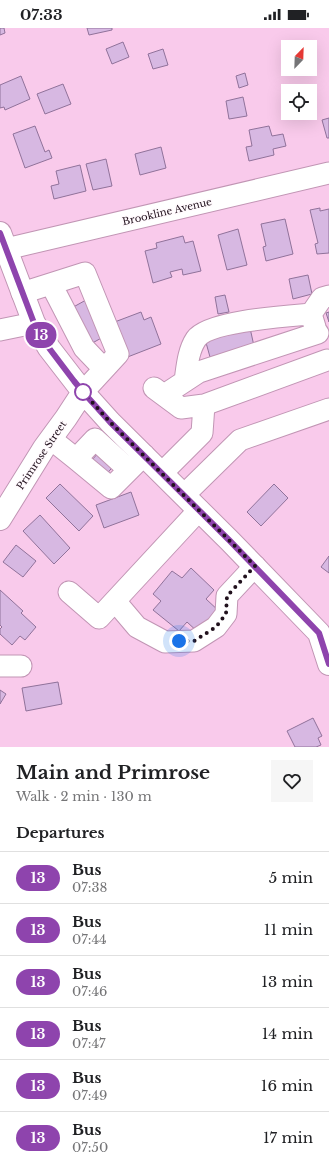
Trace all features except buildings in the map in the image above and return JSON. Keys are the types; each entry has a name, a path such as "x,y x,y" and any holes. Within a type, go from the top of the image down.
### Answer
{"main road":[{"path":"3,241 34,323 49,348 83,392 110,422 137,463 162,474 324,634 329,664"},
{"name":"Primrose Street","path":"0,519 83,392"}],"street":[{"name":"Brookline Avenue","path":"3,241 329,173"},
{"path":"22,293 86,273 118,354 83,392"},
{"path":"51,284 84,348 104,369"},
{"path":"314,324 199,372 185,381 159,392 181,408 204,404 328,364 314,324 322,298 329,296"},
{"path":"185,381 191,352 196,340 200,334 209,330 254,320 314,324"},
{"path":"0,330 34,323"},
{"path":"162,474 202,433 204,404"},
{"path":"184,495 240,440 329,409"},
{"path":"51,439 110,488 137,463 95,439 76,459"},
{"path":"69,592 99,618 199,510"},
{"path":"115,600 137,627 165,642 194,641 216,627 226,614 227,596 255,566"},
{"path":"0,666 21,666"}],"bus line":[{"name":"13","path":"0,233 34,323 49,348 74,381 110,422 230,541 319,633 329,664"}],"route":[{"path":"83,392 110,422 255,566 227,596 226,614 216,627 194,641 179,641"}]}
